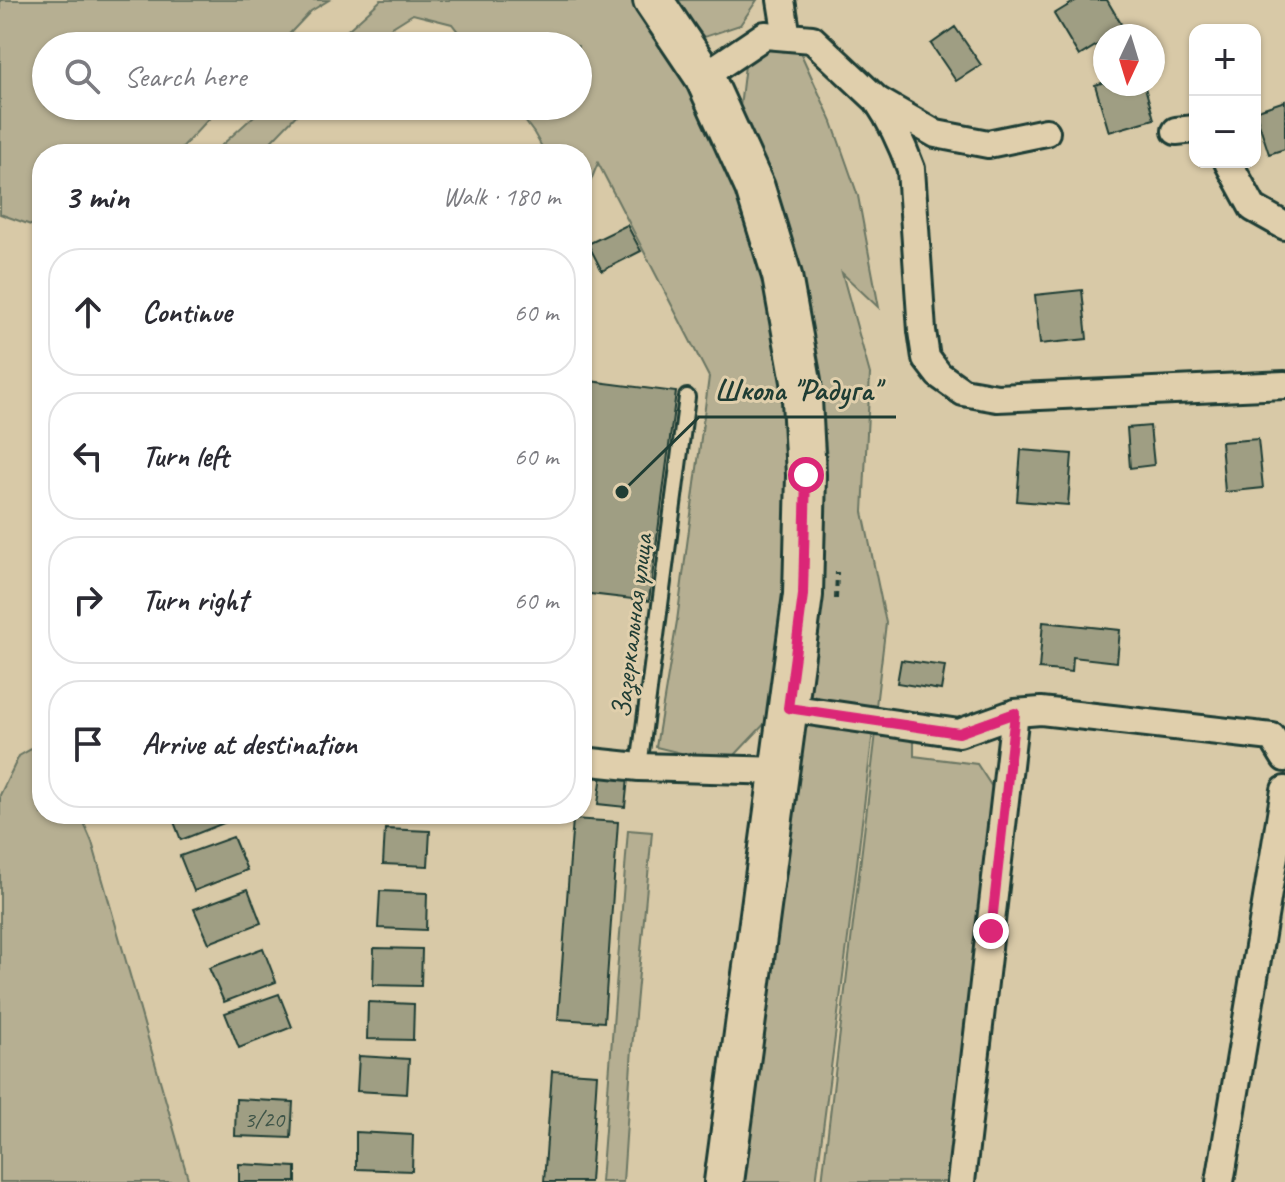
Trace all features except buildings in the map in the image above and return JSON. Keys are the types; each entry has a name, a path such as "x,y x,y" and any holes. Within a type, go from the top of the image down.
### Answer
{"street":[{"path":"653,0 704,76 755,188 782,276 801,381 806,475 803,595 724,1182"},
{"path":"781,0 787,37"},
{"path":"704,76 765,35 812,39 877,100 903,145 911,169 926,358 939,375 963,392 997,398 1285,385"},
{"path":"877,100 936,134 949,137 988,144 1046,132"},
{"path":"1231,168 1253,208 1285,226"},
{"path":"788,708 959,733 1015,713 1041,711 1272,737 1285,758"},
{"path":"961,1182 1015,713"},
{"path":"592,762 639,767 780,771"},
{"path":"1220,1182 1285,790"}],"lane":[{"name":"Зазеркальная улица","path":"639,767 687,397"}],"shaded area":[{"path":"0,0 329,0 311,11 291,32 32,32 32,120 208,120 185,144 32,144 32,225 0,214"},
{"path":"381,0 635,0 663,36 716,140 754,238 778,335 789,422 791,532 771,717 734,756 710,760 656,747 677,621 709,377 598,163 592,178 592,144 540,144 524,120 592,120 592,32 458,32 452,24 413,14 384,32 346,32"},
{"path":"675,0 757,0 740,25 704,37"},
{"path":"797,45 832,122 858,196 879,308 842,273 870,374 863,512 886,623 816,1182 744,1182 822,574 827,458 818,366 801,274 770,178 740,107 745,65 764,50"},
{"path":"250,120 292,120 269,144 223,144"},
{"path":"876,733 914,738 914,756 977,764 996,793 958,1080 949,1182 822,1182"},
{"path":"32,749 32,824 84,824 92,842 189,1182 0,1182 0,795 19,756"},
{"path":"628,830 652,832 623,1182 601,1182"}],"place":[{"name":"Школа \"Радуга\"","path":"622,492"}],"route":[{"path":"806,475 803,595 788,708 959,733 1015,713 991,931"}]}
